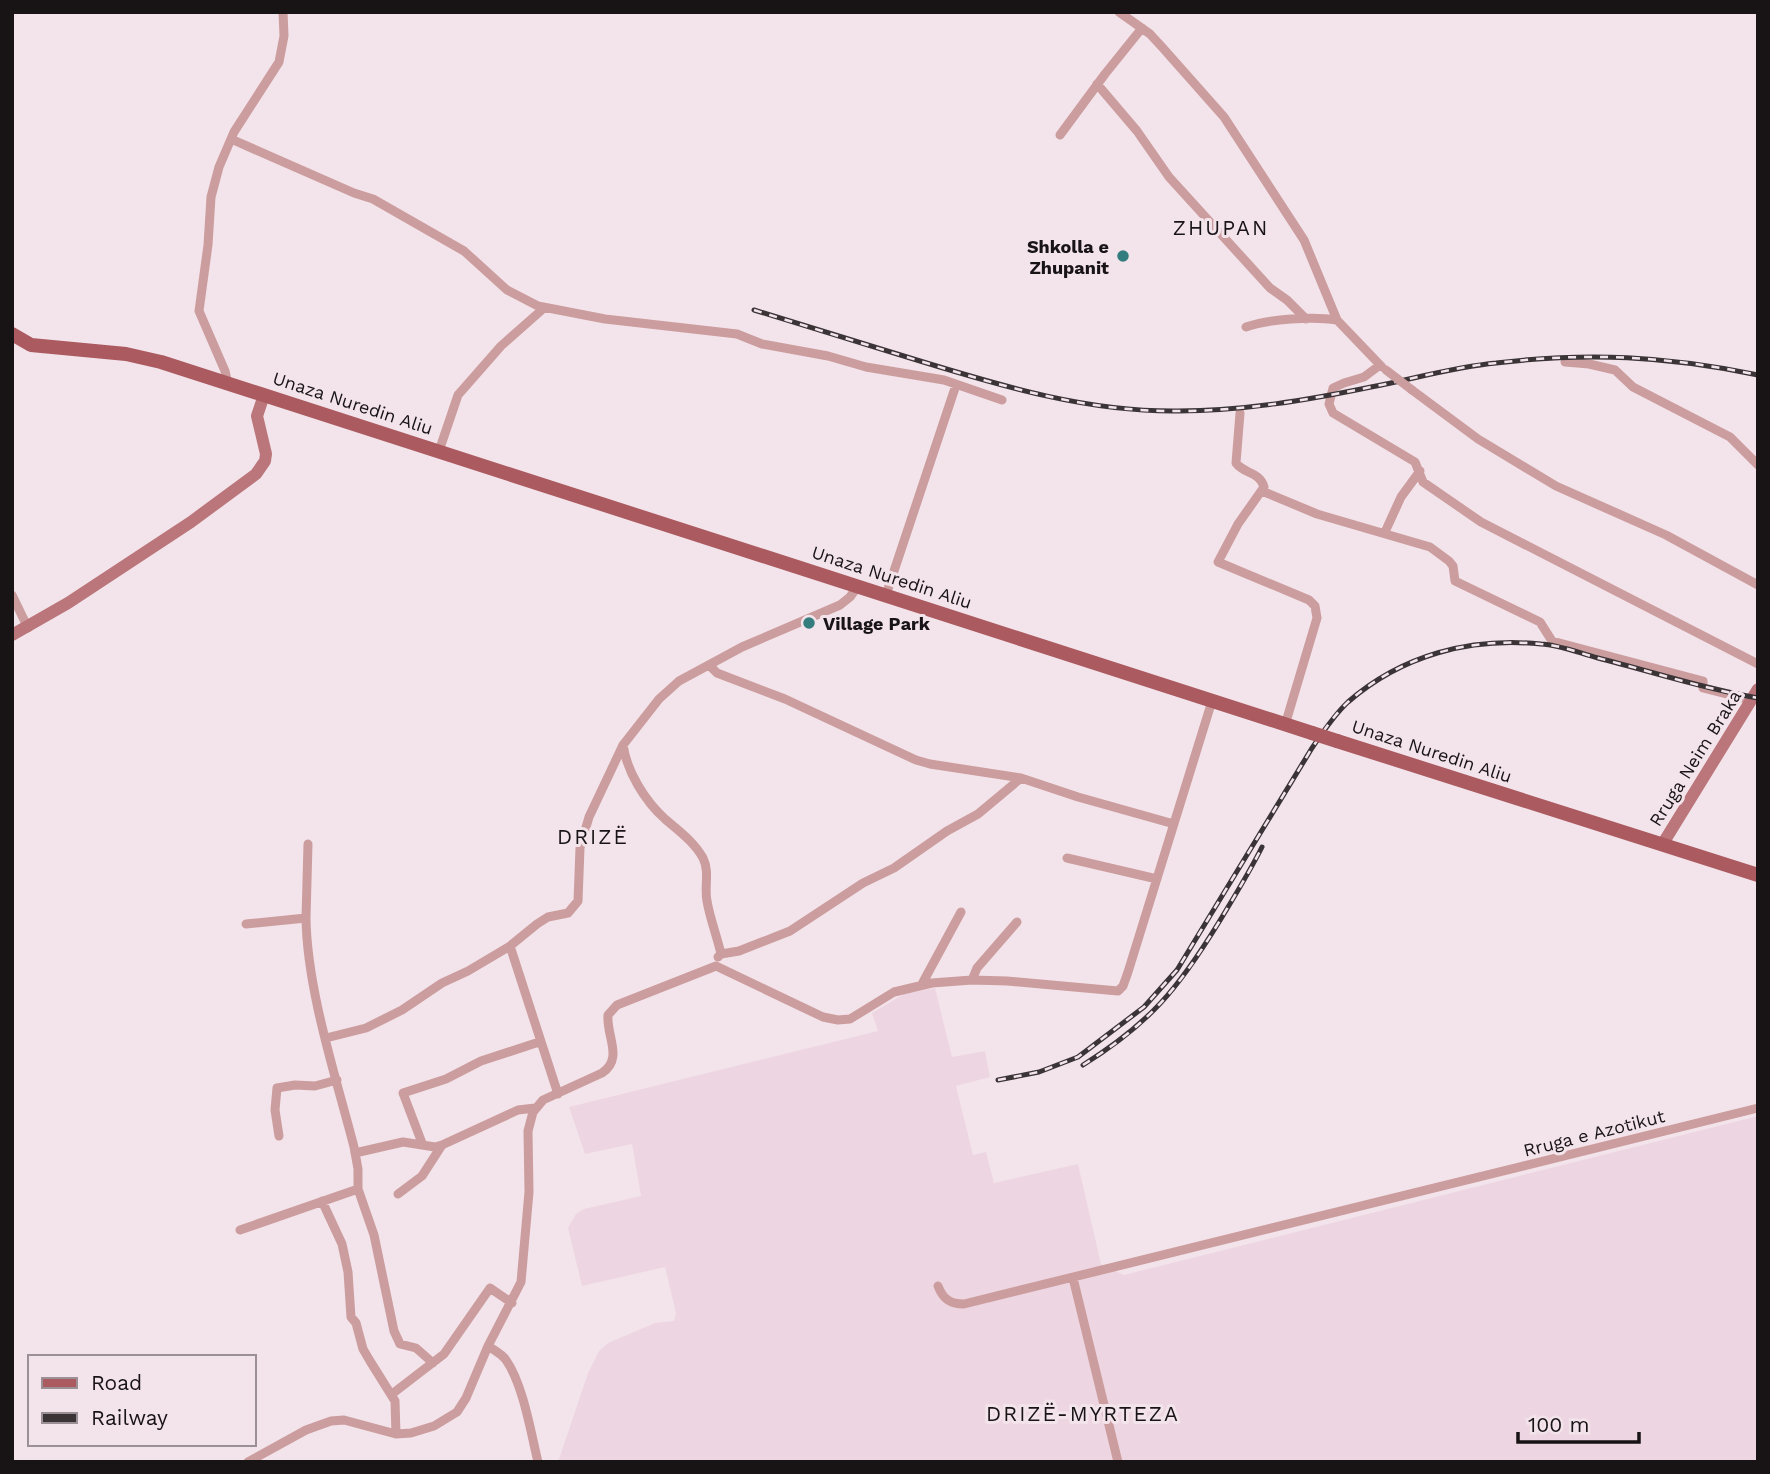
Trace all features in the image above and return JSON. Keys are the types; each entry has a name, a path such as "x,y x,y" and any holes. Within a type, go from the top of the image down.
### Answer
{"main road":[{"name":"Unaza Nuredin Aliu","path":"12,334 31,345 141,357 264,395 1758,875"},
{"path":"12,635 28,628 191,522 256,474 265,461 266,454 257,416 264,395"},
{"name":"Rruga Neim Braka","path":"1661,845 1753,702"}],"street":[{"path":"228,384 226,371 202,319 199,304 208,245 211,197 230,139 279,62 284,36 283,12"},
{"path":"1119,12 1142,28 1169,54 1229,124 1304,240 1337,320 1383,368 1478,439 1556,486 1666,535 1758,585"},
{"path":"1060,135 1142,28"},
{"path":"1097,84 1182,192 1270,288 1306,319"},
{"path":"230,139 373,199 464,251 507,290 532,304 605,319 737,334 762,344 828,356 866,367 930,377 1002,400"},
{"path":"439,451 458,395 500,346 544,308"},
{"path":"1246,327 1264,321 1321,317 1337,320"},
{"path":"1564,362 1615,370 1633,387 1730,437 1758,465"},
{"path":"1383,368 1333,388 1330,408 1339,417 1415,462 1419,477 1481,522 1758,664"},
{"path":"886,595 956,385"},
{"path":"1240,413 1236,463 1238,467 1261,479 1264,487 1238,524 1218,562 1309,600 1315,606 1315,625 1285,725"},
{"path":"1385,533 1401,497 1419,477"},
{"path":"1262,491 1317,514 1430,547 1442,554 1452,566 1455,581 1540,622 1552,641 1703,681 1703,688 1753,702"},
{"path":"326,1038 366,1028 402,1010 510,946 537,924 569,913 578,901 580,848 584,831 623,745 668,689 772,633 840,605 858,586"},
{"path":"12,595 28,628"},
{"path":"709,665 717,673 785,699 916,760 1021,778 1174,824"},
{"path":"716,966 823,1017 838,1020 850,1019 882,998 922,984 972,980 1007,981 1058,988 1118,991 1128,972 1212,701"},
{"path":"248,1462 306,1430 331,1421 349,1421 396,1434 411,1433 428,1429 457,1412 470,1391 488,1346 520,1288 529,1192 528,1131 536,1108 543,1100 610,1067 614,1050 608,1021 613,1008 716,966 721,954 707,902 707,876 703,859 688,839 653,807 628,768 623,745"},
{"path":"721,954 739,951 790,931 978,814 1021,778"},
{"path":"308,844 306,918 309,957 355,1153 358,1189 374,1235 397,1339 400,1343 422,1352 433,1363"},
{"path":"1067,858 1157,878"},
{"path":"922,984 961,912"},
{"path":"246,924 306,918"},
{"path":"972,980 977,968 1017,922"},
{"path":"510,946 558,1094"},
{"path":"422,1143 403,1093 446,1079 481,1061 539,1042"},
{"path":"279,1136 275,1110 276,1088 315,1086 337,1080"},
{"path":"355,1153 403,1142 435,1147 518,1110 536,1108"},
{"name":"Rruga e Azotikut","path":"938,1286 944,1298 950,1302 964,1304 1758,1108"},
{"path":"398,1194 422,1176 442,1145"},
{"path":"240,1230 358,1189"},
{"path":"322,1201 342,1244 348,1272 351,1317 356,1322 369,1361 392,1394 396,1407 396,1434"},
{"path":"1073,1278 1118,1462"},
{"path":"392,1394 450,1348 490,1289 512,1303"},
{"path":"488,1346 502,1355 509,1365 524,1406 538,1462"}],"shaded area":[{"path":"935,988 952,1057 985,1051 990,1077 956,1086 973,1155 986,1152 994,1183 1078,1164 1101,1264 1124,1275 1758,1116 1758,1462 558,1462 588,1373 599,1351 608,1343 655,1323 674,1321 676,1313 665,1267 582,1286 568,1228 576,1214 584,1209 641,1196 632,1144 585,1154 569,1107 878,1031 872,1013 904,994"}],"railway":[{"path":"754,310 1015,389 1079,402 1145,410 1202,411 1275,404 1465,367 1563,358 1659,360 1758,375"},
{"path":"998,1080 1039,1072 1078,1057 1144,1007 1177,970 1329,724 1348,702 1391,672 1414,661 1463,647 1541,644 1697,685 1758,698"},
{"path":"1083,1065 1145,1019 1176,986 1219,922 1262,847"}],"place":[{"name":"Shkolla e Zhupanit","path":"1123,256"},
{"name":"Village Park","path":"809,623"}],"district":[{"name":"ZHUPAN","path":"1221,227"},
{"name":"DRIZË","path":"593,836"},
{"name":"DRIZË-MYRTEZA","path":"1083,1413"}]}
